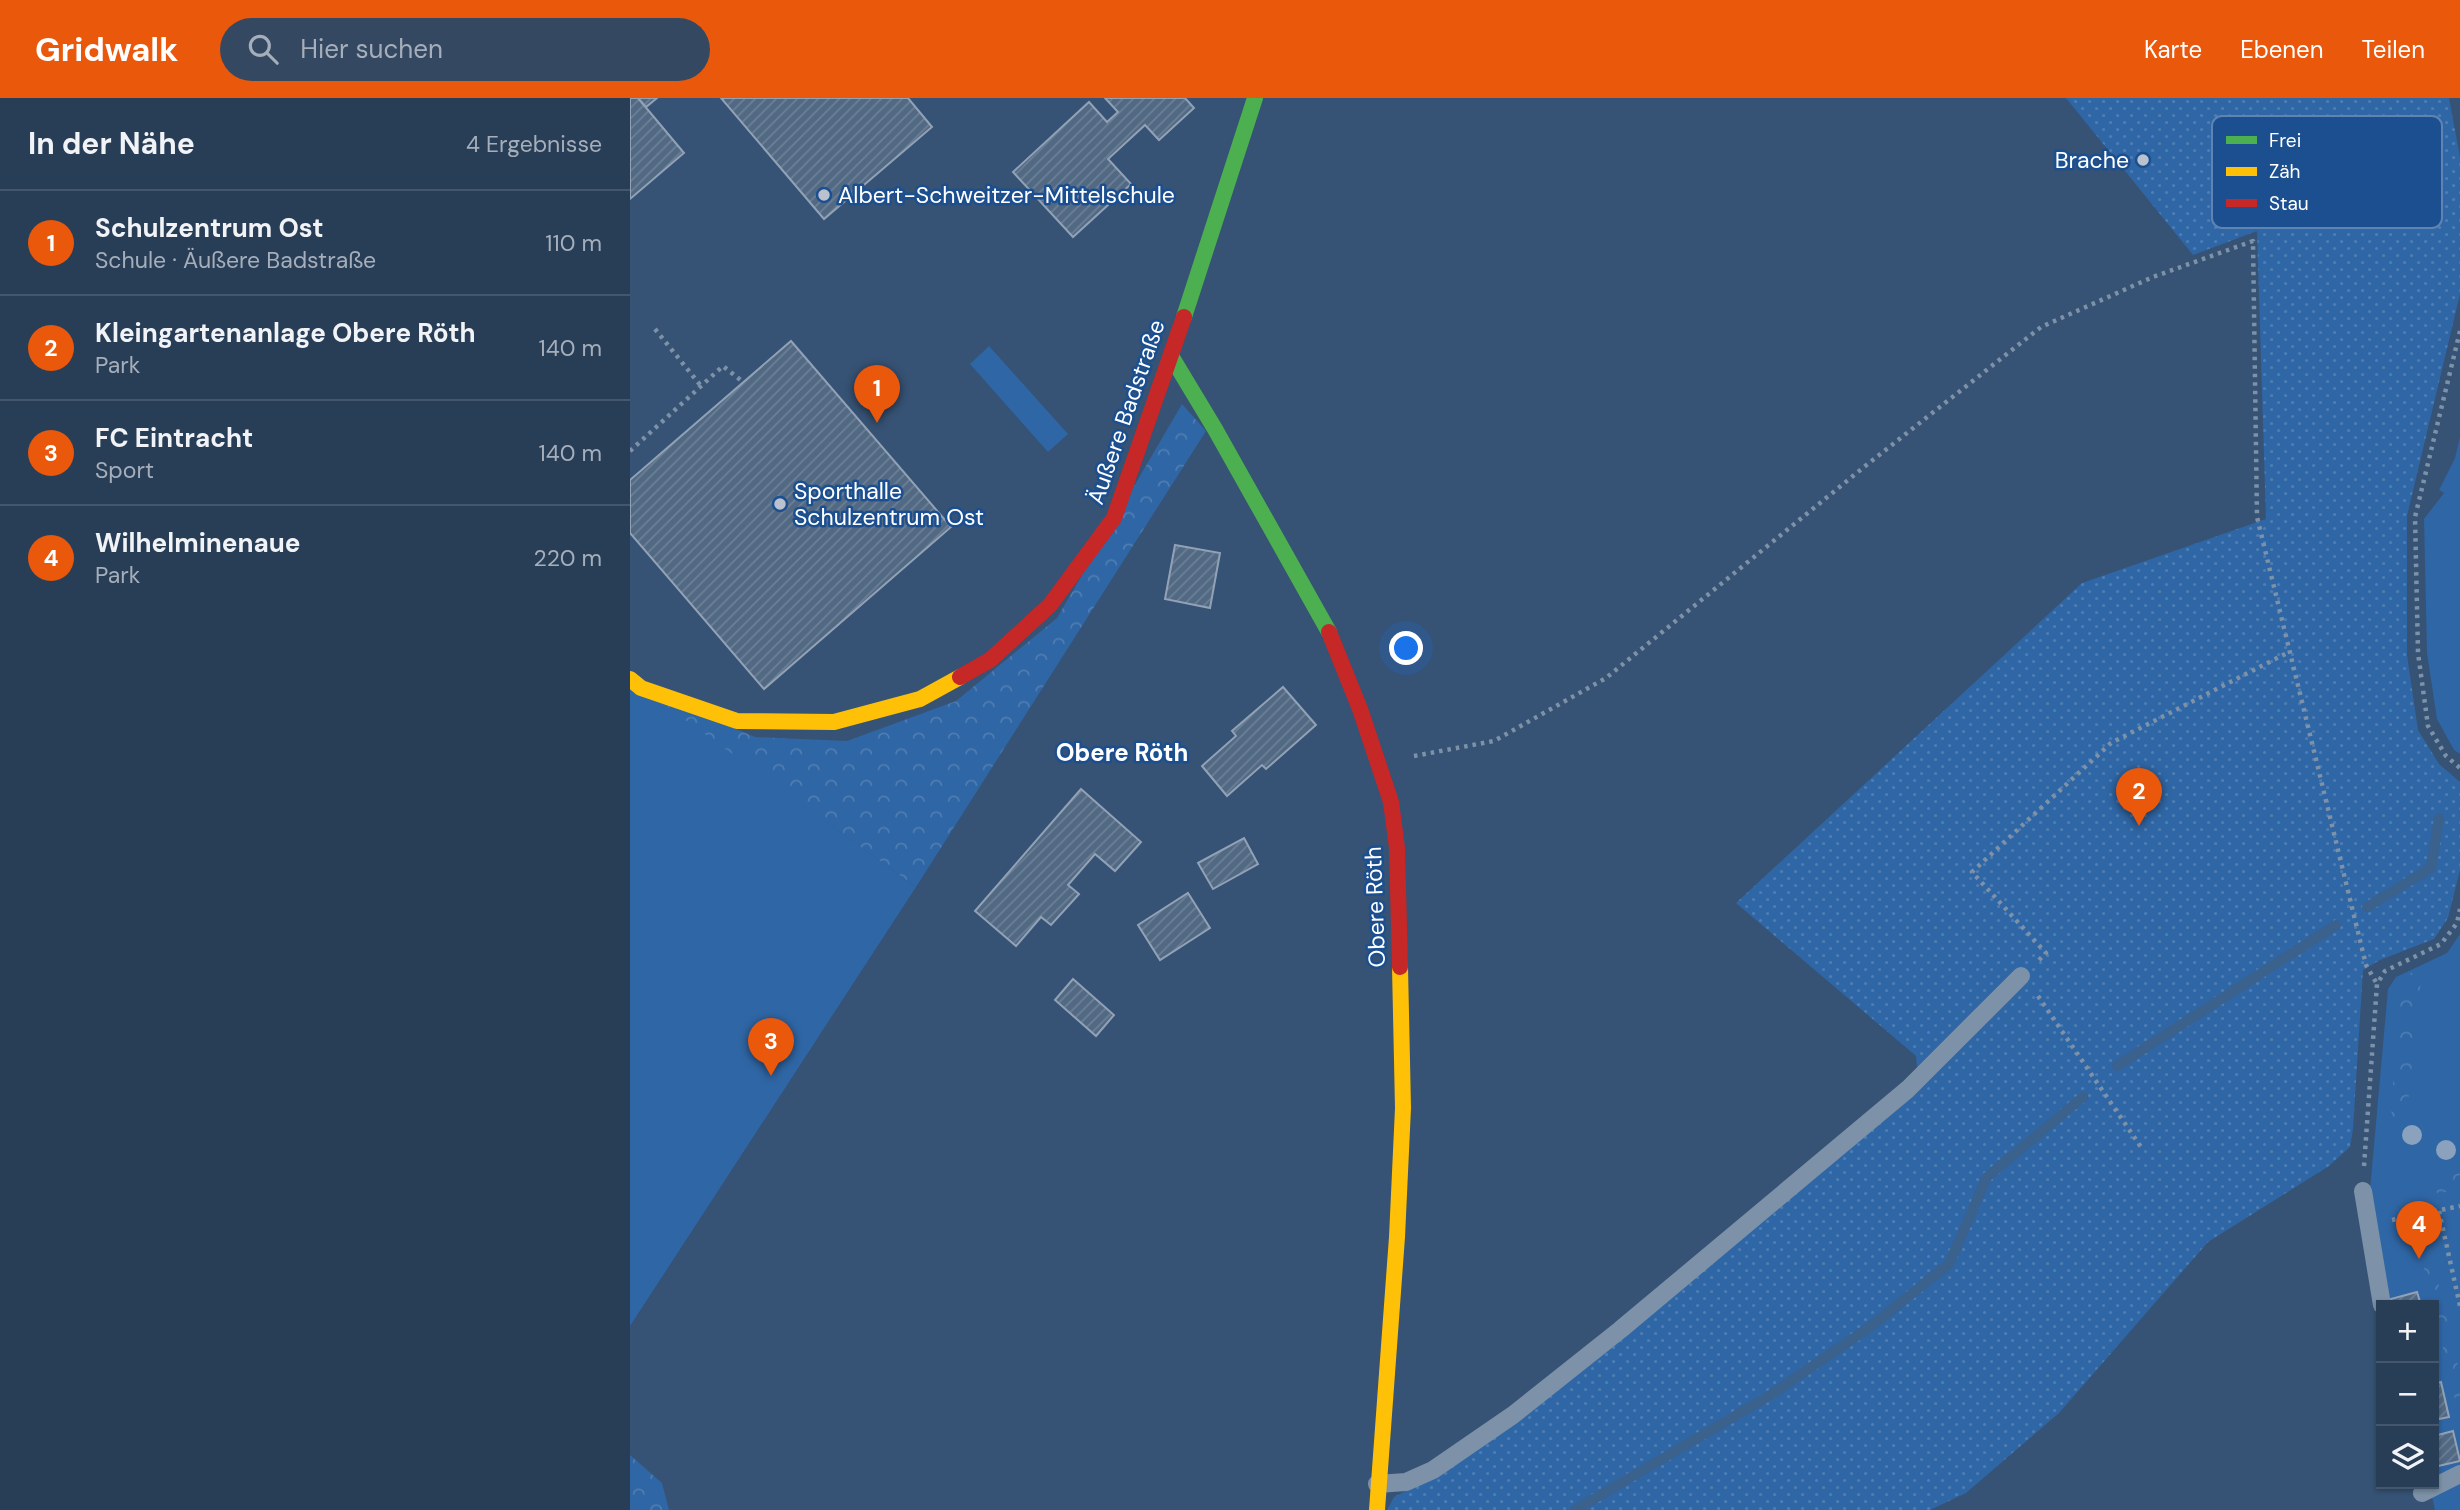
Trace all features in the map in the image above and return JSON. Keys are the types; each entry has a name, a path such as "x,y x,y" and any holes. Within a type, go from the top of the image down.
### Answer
{"street":[{"name":"Äußere Badstraße","path":"630,680 641,688 737,720 834,722 920,699 990,660 1050,605 1114,519 1171,356 1255,98"},
{"name":"Obere Röth","path":"1171,356 1329,632 1360,709 1391,802 1397,848 1403,1108 1397,1237 1377,1510"}],"lane":[{"path":"1377,1484 1406,1482 1433,1470 1513,1415 1620,1331 1908,1089 2021,976"},
{"path":"2363,1191 2381,1300"},
{"path":"2422,1496 2460,1474"}],"path":[{"path":"1379,763 1494,741 1606,678 2041,327 2153,277 2253,241 2257,517 2366,965 2377,984"},
{"path":"655,329 701,386"},
{"path":"2460,331 2415,517 2418,653 2428,726 2446,756 2460,768"},
{"path":"630,451 723,366 743,382"},
{"path":"2143,1150 2030,984 2021,976 2046,953 1972,872 2111,743 2289,652"},
{"path":"2363,1191 2377,984 2385,971 2441,943 2456,923 2460,909"},
{"path":"2367,1226 2460,1206"},
{"path":"2439,1211 2460,1306"}],"green space":[{"path":"2066,98 2449,98 2460,157 2460,294 2407,516 2407,655 2418,730 2439,764 2460,782 2460,870 2448,918 2434,939 2380,960 2363,970 2350,1147 2329,1166 2208,1242 2059,1413 1966,1493 1930,1510 1387,1510 1394,1497 1439,1474 1919,1088 1916,1056 1736,903 2082,583 2266,519 2257,231 2193,255"},
{"path":"989,346 1068,434 1048,452 970,364"},
{"path":"1182,404 1206,431 916,887 641,688 755,737 847,741 956,701 1057,618"},
{"path":"2460,437 2460,754 2454,750 2437,719 2427,653 2424,519 2444,493 2439,490 2455,458"},
{"path":"630,679 916,887 630,1326"},
{"path":"2460,934 2460,1510 2435,1510 2430,1489 2439,1489 2439,1300 2388,1300 2368,1212 2388,989 2396,977 2447,953"},
{"path":"2422,970 2408,1102 2404,1111 2391,1119 2399,987 2407,974"},
{"path":"2460,1173 2460,1189 2437,1194 2435,1177"},
{"path":"2423,1220 2460,1374 2460,1420 2439,1332 2439,1300 2432,1300 2413,1222"},
{"path":"630,1455 662,1483 669,1510 630,1510"}],"building":[{"path":"630,98 638,98 684,153 630,199"},
{"path":"638,98 657,98 646,107"},
{"path":"721,98 908,98 932,127 824,219"},
{"path":"1105,98 1185,98 1194,108 1159,140 1145,125 1108,159 1131,184 1073,237 1013,172 1089,102 1107,122 1118,112"},
{"name":"Sporthalle Schulzentrum Ost","path":"791,341 951,527 764,689 630,533 630,480"},
{"path":"1175,545 1220,553 1210,608 1165,599"},
{"path":"1283,687 1316,725 1266,769 1262,765 1227,796 1202,766 1236,736 1232,731"},
{"path":"1081,789 1141,842 1115,871 1095,854 1068,885 1079,894 1051,925 1041,917 1016,946 975,911"},
{"path":"1244,838 1258,864 1213,889 1198,863"},
{"path":"1188,893 1210,928 1160,960 1138,925"},
{"path":"1073,979 1114,1015 1096,1036 1055,1000"},
{"path":"2417,1292 2419,1300 2391,1300"},
{"path":"2439,1383 2449,1417 2439,1419"},
{"path":"2453,1431 2460,1461 2439,1466 2439,1435"}],"waterway":[{"path":"2367,907 2431,868 2439,818"},
{"path":"2117,1066 2336,925"},
{"path":"1575,1510 1769,1396 1870,1327 1949,1264 1987,1177 2083,1097"}],"traffic: fast":[{"path":"1184,317 1255,98"},
{"path":"1171,356 1329,632"}],"traffic: slow":[{"path":"630,679 641,688 737,721 834,722 920,699 960,677"},
{"path":"1377,1510 1397,1237 1403,1108 1400,967"}],"traffic: jam":[{"path":"960,677 990,660 1050,605 1114,518 1184,317"},
{"path":"1329,632 1360,709 1391,802 1397,848 1400,967"}],"place":[{"name":"Brache","path":"2143,160"},
{"name":"Albert-Schweitzer-Mittelschule","path":"824,195"},
{"name":"Schulzentrum Ost","path":"877,423"},
{"name":"Sporthalle Schulzentrum Ost","path":"780,504"},
{"name":"Kleingartenanlage Obere Röth","path":"2139,826"},
{"name":"FC Eintracht","path":"771,1076"},
{"name":"Wilhelminenaue","path":"2419,1259"}],"district":[{"name":"Obere Röth","path":"1122,753"}]}
